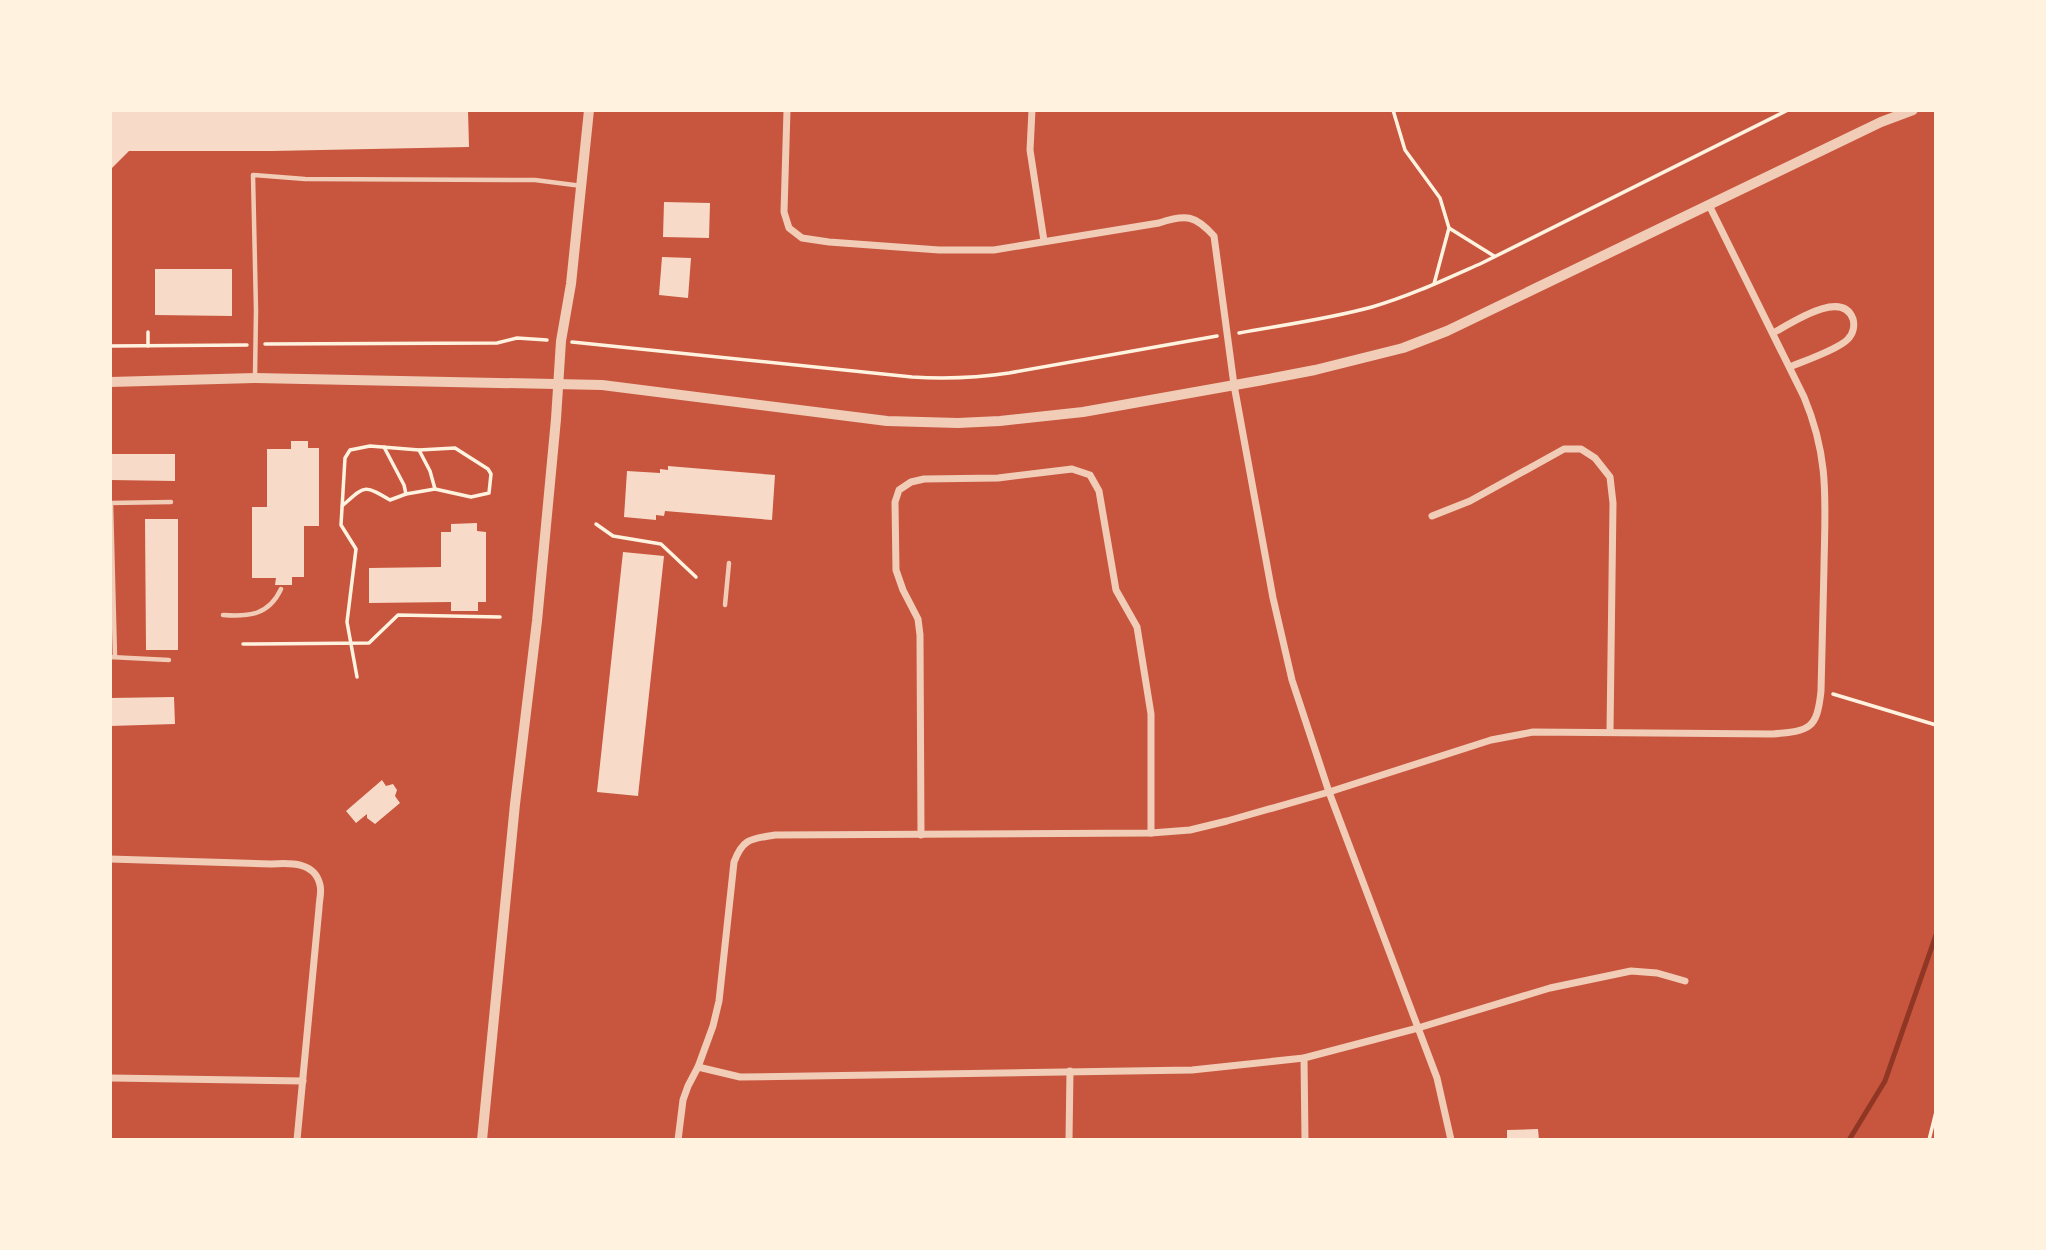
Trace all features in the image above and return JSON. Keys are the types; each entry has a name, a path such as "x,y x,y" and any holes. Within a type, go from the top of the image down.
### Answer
{"street":[{"path":"482,1140 515,804 537,621 561,341 571,284 590,110"},
{"path":"787,110 784,212 789,228 802,238 939,250 993,250 1159,223 1180,216 1195,219 1214,236 1234,385 1273,598 1292,680 1329,792 1437,1078 1451,1140"},
{"path":"1032,110 1030,150 1044,241"},
{"path":"110,382 255,377 602,385 887,421 958,423 1083,412 1315,370 1425,340 1881,122 1913,110"},
{"path":"678,1140 682,1100 698,1067 719,1001 734,862 739,848 749,840 775,835 1151,833 1190,830 1329,792 1491,740 1534,732 1773,734 1799,732 1812,725 1818,713 1821,691 1825,473 1821,446 1813,417 1790,367 1709,205"},
{"path":"1773,332 1830,306 1847,310 1853,320 1853,332 1846,341 1790,367"},
{"path":"1432,516 1470,501 1564,449 1581,449 1595,458 1610,477 1613,503 1611,731"},
{"path":"921,835 920,635 918,619 902,590 895,570 895,502 900,490 911,482 924,479 998,478 1072,469 1090,475 1099,491 1116,590 1137,627 1151,714 1151,833"},
{"path":"110,859 296,863 312,871 320,884 297,1140"},
{"path":"698,1067 740,1077 1192,1070 1304,1058 1550,989 1631,971 1657,973 1685,981"},
{"path":"1304,1058 1305,1140"},
{"path":"1069,1140 1070,1071"},
{"path":"110,1078 303,1081"}],"lane":[{"path":"255,377 253,175 295,178 536,180 583,186"},
{"path":"169,660 112,657 111,503 171,502"},
{"path":"725,605 729,563"},
{"path":"223,615 239,616 267,608 275,601 281,589"}],"path":[{"path":"1393,110 1405,150 1440,198 1449,228 1433,285"},
{"path":"1243,332 1324,318 1373,306 1433,285 1788,110"},
{"path":"1449,228 1494,256"},
{"path":"148,332 148,346"},
{"path":"110,346 497,343 517,338"},
{"path":"604,344 939,379 1009,373 1205,338"},
{"path":"342,506 361,489 370,488 390,500 405,494 435,489 471,497 489,493 491,474 488,469 455,448 419,450 370,446 350,450 345,457 342,506 341,525 356,549 346,622 357,677"},
{"path":"384,447 404,485 405,494"},
{"path":"419,450 430,471 435,489"},
{"path":"596,524 613,536 661,544 696,577"},
{"path":"243,644 369,643 398,615 500,617"},
{"path":"1821,691 1936,725"},
{"path":"1929,1140 1936,1112"}],"building":[{"path":"110,110 468,110 469,147 129,151 110,170"},
{"path":"664,202 710,203 709,238 663,237"},
{"path":"662,257 691,258 688,298 659,295"},
{"path":"155,269 232,269 232,316 155,315"},
{"path":"291,441 308,441 308,448 319,448 319,526 304,526 304,577 292,577 292,585 275,585 276,578 252,578 252,507 267,507 267,449 291,449"},
{"path":"110,454 175,454 175,481 110,480"},
{"path":"668,466 775,475 772,520 665,511 664,516 656,515 656,520 624,517 627,471 660,473 660,469 668,470"},
{"path":"145,519 178,519 178,650 146,650"},
{"path":"477,523 477,531 486,532 486,602 478,602 478,611 451,611 451,602 369,603 369,568 441,567 441,532 451,532 451,524"},
{"path":"623,552 664,556 638,796 597,792"},
{"path":"174,697 175,724 110,726 110,698"},
{"path":"382,780 386,786 393,784 397,790 395,796 400,803 375,824 367,818 367,814 356,823 346,811"},
{"path":"1538,1129 1539,1140 1507,1140 1507,1130"}],"waterway":[{"path":"1849,1140 1885,1081 1936,935"}]}
